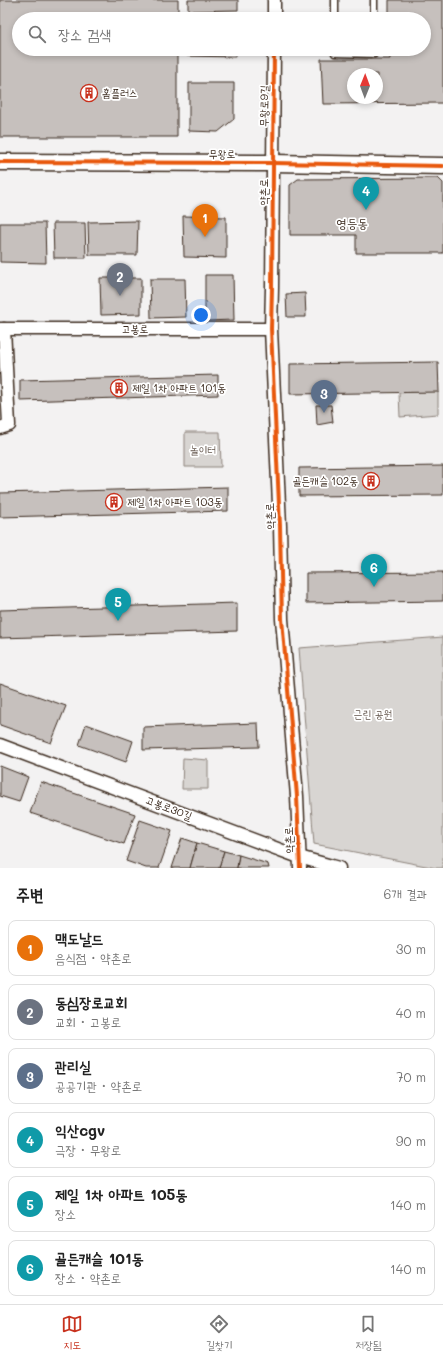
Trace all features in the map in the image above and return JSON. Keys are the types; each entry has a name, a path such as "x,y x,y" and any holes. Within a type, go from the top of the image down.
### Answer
{"street":[{"path":"274,0 274,12"},
{"name":"무왕로9길","path":"273,164 274,56"},
{"name":"무왕로","path":"0,162 443,166"},
{"name":"약촌로","path":"273,164 271,329 282,619 297,796 299,863"},
{"path":"0,428 9,425 2,329"},
{"name":"고봉로","path":"2,329 271,329"},
{"name":"고봉로30길","path":"0,744 299,863 339,868"}],"lane":[{"path":"335,0 335,12"},
{"path":"374,0 374,12"}],"green space":[{"path":"438,390 438,414 400,417 399,393"},
{"name":"놀이터","path":"185,432 220,432 221,467 185,467"},
{"name":"근린 공원","path":"443,637 443,868 436,868 314,844 299,648"},
{"path":"183,758 208,760 208,789 182,789"}],"building":[{"name":"홈플러스","path":"0,0 178,0 178,12 12,12 12,56 177,56 177,137 0,137"},
{"path":"188,0 238,0 238,10 188,11"},
{"path":"389,0 443,0 443,103 383,104 383,68 347,68 347,104 323,104 321,59 390,59 390,56 431,56 431,12 389,12"},
{"path":"187,56 235,56 235,57"},
{"path":"189,83 234,83 234,119 218,132 189,131"},
{"path":"438,178 443,183 443,253 356,253 356,235 290,235 290,185 298,179"},
{"path":"183,216 226,217 226,258 184,257"},
{"path":"138,221 137,255 89,255 88,222"},
{"path":"0,223 45,223 46,263 0,262"},
{"path":"53,223 85,223 86,258 54,258"},
{"path":"205,275 233,275 234,320 205,321"},
{"path":"100,278 141,278 141,314 101,315"},
{"path":"150,279 185,279 186,317 151,318"},
{"path":"305,293 306,317 287,317 286,294"},
{"path":"438,362 439,392 290,394 290,364"},
{"name":"제일 1차 아파트 101동","path":"218,375 218,395 20,401 20,380"},
{"path":"316,405 331,405 333,422 317,425"},
{"name":"골든캐슬 102동","path":"443,466 443,495 299,496 299,468"},
{"name":"제일 1차 아파트 103동","path":"228,487 228,511 0,517 0,493"},
{"path":"443,572 443,601 306,603 306,573"},
{"path":"237,603 237,631 0,638 0,610"},
{"path":"0,683 66,706 51,743 0,725"},
{"path":"258,723 259,747 143,750 143,727"},
{"path":"86,724 133,741 126,762 79,745"},
{"path":"0,766 28,777 19,802 0,796"},
{"path":"41,782 135,814 124,844 30,813"},
{"path":"140,820 172,831 159,868 146,868 126,861"},
{"path":"182,838 197,843 190,868 172,868"},
{"path":"197,843 224,851 219,868 190,868"},
{"path":"224,851 239,855 237,868 219,868"},
{"path":"239,855 268,864 269,868 237,868"}],"cycle path":[{"path":"274,56 271,329 280,526 282,619 297,796 300,868"},
{"path":"0,162 273,163 443,166"}],"place":[{"name":"홈플러스","path":"89,93"},
{"name":"익산cgv","path":"366,210"},
{"name":"맥도날드","path":"205,237"},
{"name":"동심장로교회","path":"120,296"},
{"name":"제일 1차 아파트 101동","path":"119,388"},
{"name":"관리실","path":"324,413"},
{"name":"골든캐슬 102동","path":"371,481"},
{"name":"제일 1차 아파트 103동","path":"114,502"},
{"name":"골든캐슬 101동","path":"374,587"},
{"name":"제일 1차 아파트 105동","path":"118,621"}],"district":[{"name":"영등동","path":"352,223"}]}
